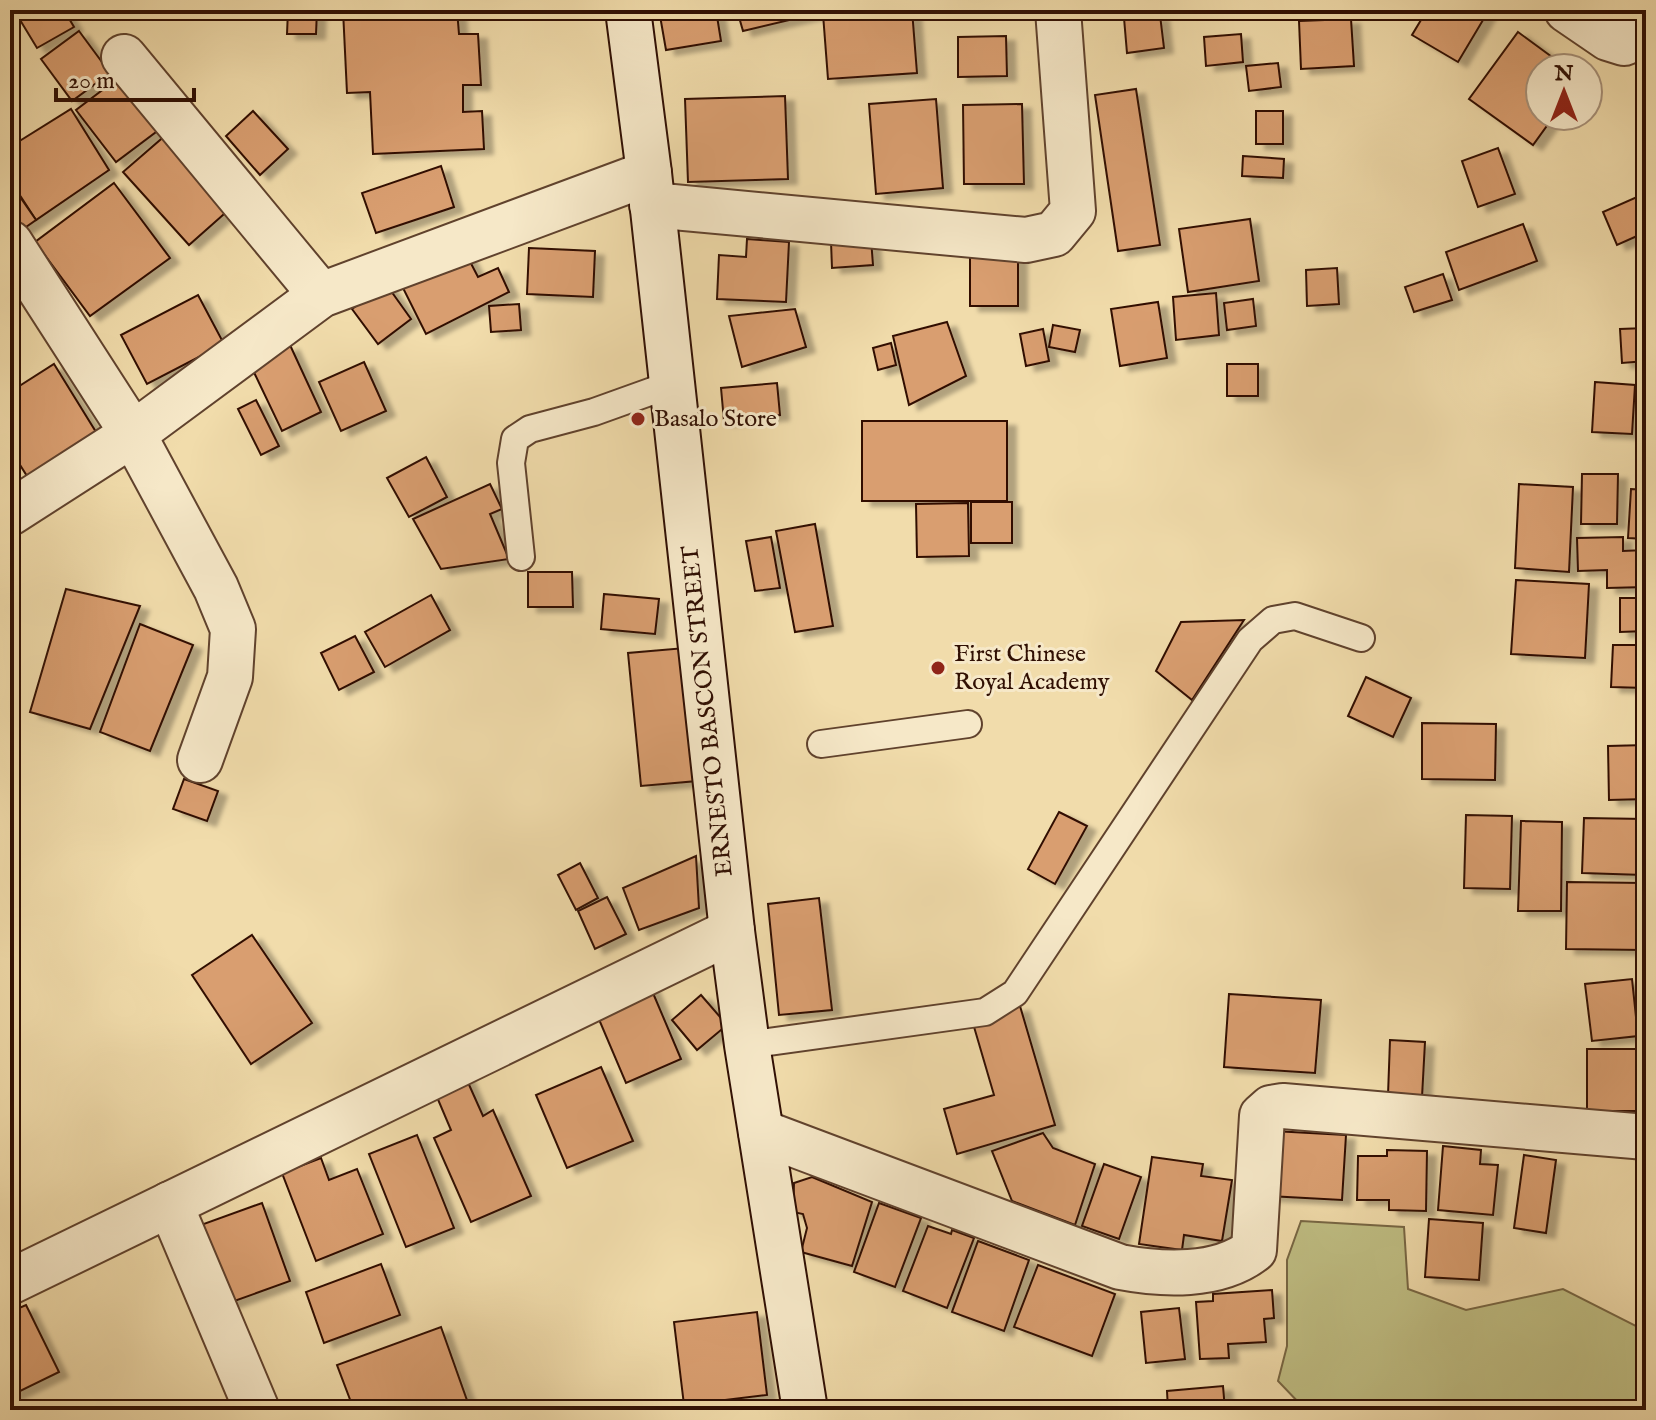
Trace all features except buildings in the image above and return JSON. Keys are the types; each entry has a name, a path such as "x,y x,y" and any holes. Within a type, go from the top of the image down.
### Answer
{"street":[{"name":"ERNESTO BASCON STREET","path":"628,10 732,931 803,1409"},
{"path":"10,513 133,434 321,295 650,189 1026,240 1054,234 1073,211 1058,10"},
{"path":"1567,10 1608,38 1624,43 1642,34 1646,26"},
{"path":"124,57 321,295"},
{"path":"10,243 133,434 216,588 233,629 230,677 200,760"},
{"path":"10,1282 732,931"},
{"path":"761,1132 1120,1267 1149,1273 1185,1272 1219,1266 1238,1260 1254,1250 1262,1116 1271,1108 1283,1106 1646,1137"},
{"path":"170,1204 257,1410"}],"lane":[{"path":"521,557 511,463 515,439 530,429 594,412 672,384"},
{"path":"747,1045 985,1012 1015,993 1250,640 1273,620 1295,616 1361,638"},
{"path":"821,744 968,724"}],"shaded area":[{"path":"1301,1221 1404,1227 1408,1289 1466,1310 1563,1289 1646,1331 1646,1410 1301,1410 1301,1405 1278,1381 1287,1346 1287,1260"}],"place":[{"name":"Basalo Store","path":"638,419"},
{"name":"First Chinese Royal Academy","path":"938,668"}]}
